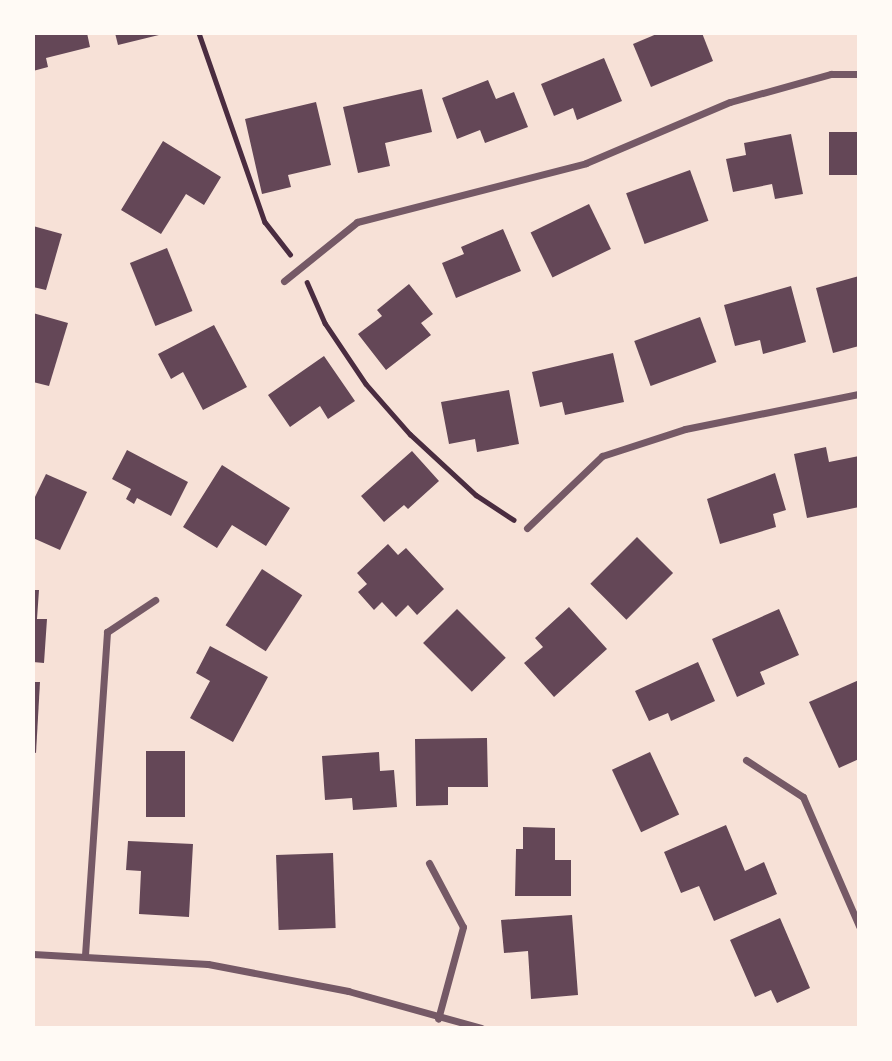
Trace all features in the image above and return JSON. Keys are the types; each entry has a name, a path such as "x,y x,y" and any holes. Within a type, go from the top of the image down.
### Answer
{"street":[{"path":"284,281 357,222 586,163 730,102 831,74 859,74"},
{"path":"527,528 601,456 685,429 859,394"},
{"path":"85,955 107,632 155,600"},
{"path":"746,760 803,797 859,926"},
{"path":"429,863 463,927 438,1019"},
{"path":"33,954 208,964 348,991 438,1019 481,1028"}],"path":[{"path":"200,33 265,222 301,268 325,323 366,384 410,434 476,495 527,528"}],"building":[{"path":"33,33 87,33 90,47 46,58 48,67 33,71"},
{"path":"115,33 163,33 163,34 118,45"},
{"path":"659,33 702,33 713,61 651,87 633,44"},
{"path":"604,58 622,101 577,120 573,108 554,116 541,84"},
{"path":"488,80 496,99 514,92 528,127 485,143 480,130 457,139 442,98"},
{"path":"422,89 432,132 385,143 390,166 358,173 343,107"},
{"path":"316,102 331,165 288,175 291,187 262,194 245,119"},
{"path":"829,132 859,132 859,175 829,175"},
{"path":"791,134 803,194 775,199 772,184 733,192 726,159 746,155 744,143"},
{"path":"163,141 221,177 204,205 186,194 161,234 121,210"},
{"path":"690,170 708,221 645,244 626,193"},
{"path":"589,204 611,249 552,277 531,232"},
{"path":"33,226 62,234 46,290 33,287"},
{"path":"503,229 521,271 456,298 442,263 464,254 461,247"},
{"path":"167,248 192,311 155,326 130,263"},
{"path":"859,276 859,346 833,353 816,288"},
{"path":"409,284 433,314 421,323 431,335 386,370 358,334 382,316 377,310"},
{"path":"791,286 806,342 763,354 760,340 735,346 724,305"},
{"path":"33,313 68,323 49,386 33,382"},
{"path":"700,317 716,362 651,386 634,341"},
{"path":"214,325 247,387 203,410 183,372 171,379 158,354"},
{"path":"613,353 624,402 565,415 562,402 540,407 532,372"},
{"path":"324,356 355,401 328,419 320,406 290,427 268,395"},
{"path":"509,390 519,444 477,452 475,439 449,444 441,402"},
{"path":"826,447 829,462 859,456 859,507 807,518 794,454"},
{"path":"127,450 188,482 171,516 137,498 134,504 126,499 131,489 112,479"},
{"path":"412,451 439,481 408,509 404,505 384,522 361,496"},
{"path":"222,465 290,508 266,546 232,525 217,548 183,527"},
{"path":"775,473 786,510 773,514 776,527 720,544 707,499"},
{"path":"46,474 87,492 60,550 33,538 33,501"},
{"path":"637,537 673,573 626,620 590,584"},
{"path":"388,544 398,555 406,548 444,589 417,615 408,605 396,617 382,602 374,610 358,592 367,584 357,573"},
{"path":"262,569 302,595 266,651 226,625"},
{"path":"33,590 39,590 37,619 47,619 44,663 33,662"},
{"path":"569,607 607,649 554,697 524,663 543,647 535,638"},
{"path":"457,609 506,658 472,692 423,643"},
{"path":"779,609 799,655 760,672 765,684 737,697 712,639"},
{"path":"210,646 268,677 233,742 190,718 210,681 196,673"},
{"path":"698,662 715,701 671,721 668,713 649,721 635,691"},
{"path":"859,680 859,759 839,768 809,702"},
{"path":"33,682 40,682 36,753 33,752"},
{"path":"487,738 488,787 448,787 448,805 416,806 415,739"},
{"path":"146,751 185,751 185,817 146,817"},
{"path":"379,752 380,771 394,770 397,807 353,810 352,798 325,800 322,756"},
{"path":"650,752 679,815 641,832 612,770"},
{"path":"726,825 745,871 764,862 777,894 714,921 699,886 681,893 664,852"},
{"path":"523,827 555,828 555,860 571,860 571,896 515,896 516,849 523,849"},
{"path":"128,841 193,844 189,917 139,914 141,871 126,870"},
{"path":"333,853 336,928 279,930 276,855"},
{"path":"572,915 578,995 531,999 528,951 504,953 501,920"},
{"path":"780,918 810,988 777,1003 771,990 755,997 730,940"}]}
